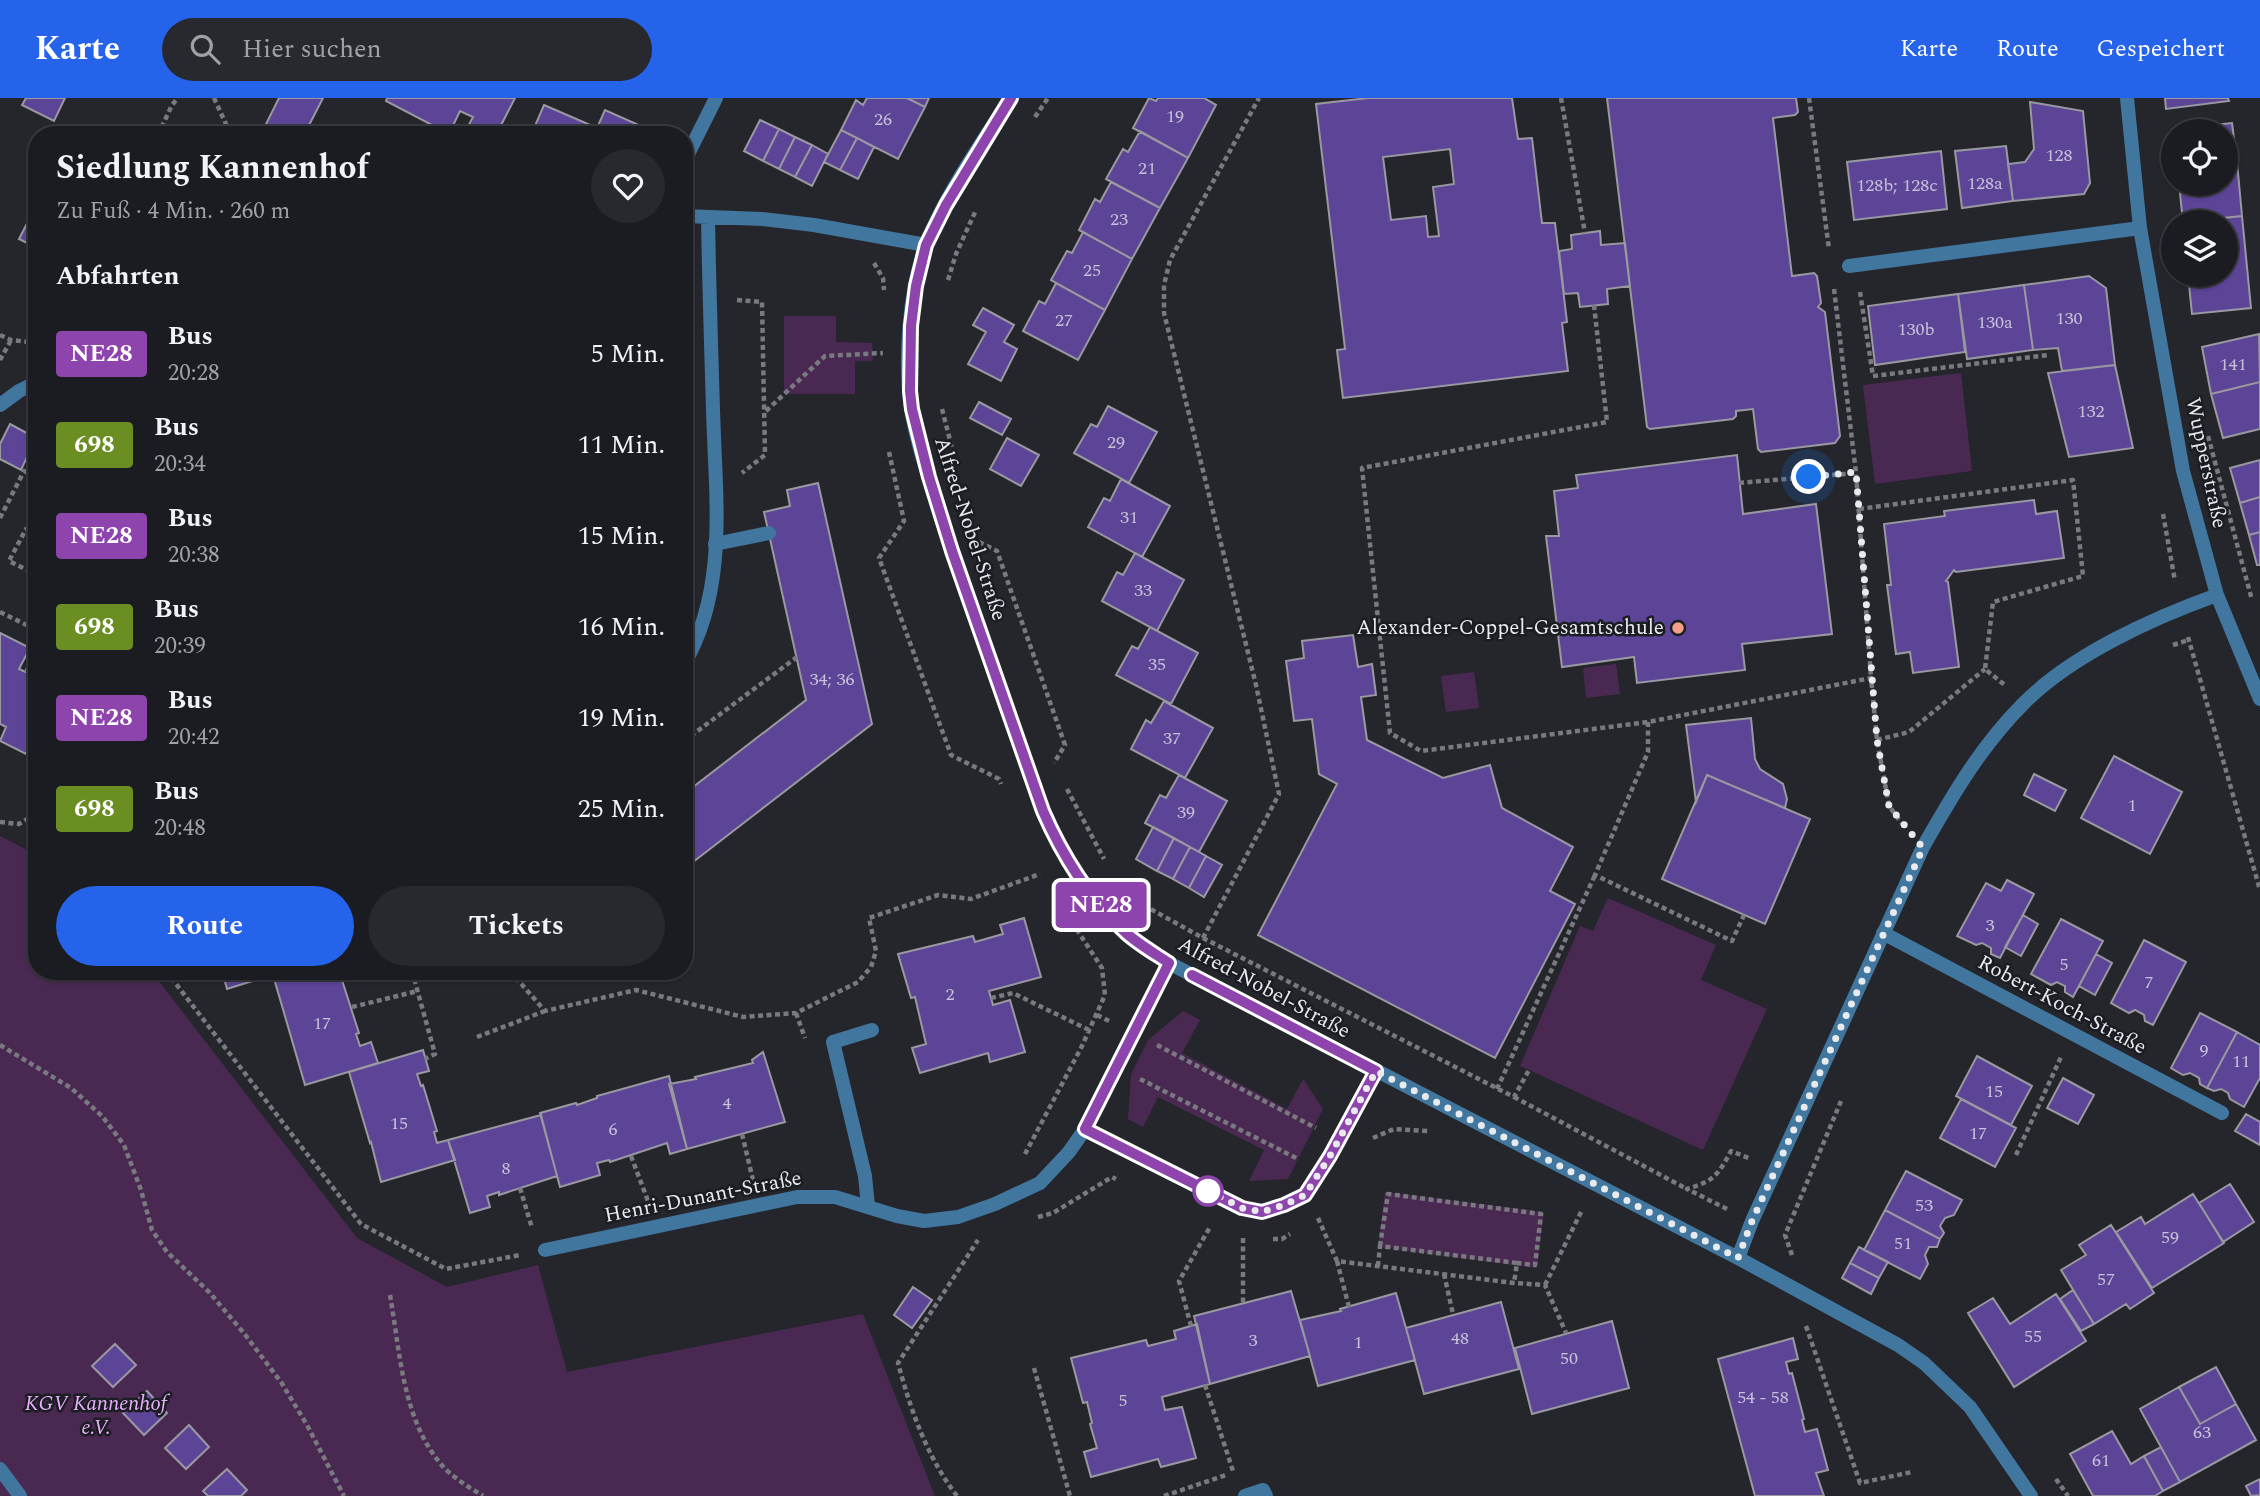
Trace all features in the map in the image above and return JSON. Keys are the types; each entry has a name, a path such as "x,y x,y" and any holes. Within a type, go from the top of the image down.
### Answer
{"street":[{"path":"693,144 716,98"},
{"name":"Alfred-Nobel-Straße","path":"1011,98 946,205 926,245 916,286 911,326 912,409 952,551 1043,811 1056,840 1089,891 1124,932 1169,963 1738,1258 1898,1345 1924,1363 1970,1408 2031,1496"},
{"name":"Wupperstraße","path":"2127,98 2140,229 2183,471 2217,595 2260,699"},
{"path":"693,216 762,219 814,225 926,245"},
{"path":"693,647 710,601 715,544 708,217"},
{"path":"1853,265 2140,229"},
{"path":"0,405 28,387"},
{"path":"715,544 769,533"},
{"path":"1738,1258 1752,1221 1923,848 1954,792 1988,743 2024,702 2049,682 2116,639 2180,608 2217,595"},
{"name":"Robert-Koch-Straße","path":"1883,933 2222,1113"},
{"name":"Henri-Dunant-Straße","path":"545,1251 797,1197 835,1197 897,1216 924,1221 958,1217 995,1204 1040,1183 1069,1152 1085,1129 1169,963"},
{"path":"868,1206 865,1176 833,1042 872,1030"},
{"path":"1085,1129 1224,1200 1242,1208 1262,1212 1305,1195 1339,1140 1376,1071"},
{"path":"0,1469 20,1496"},
{"path":"1245,1496 1265,1493"}],"path":[{"path":"162,126 178,98"},
{"path":"214,98 227,126"},
{"path":"1034,119 1048,98"},
{"path":"1203,937 1279,794 1253,672 1164,313 1164,285 1170,260 1185,230 1259,98"},
{"path":"1561,98 1585,233"},
{"path":"944,291 956,254 978,206"},
{"path":"873,262 883,278 886,299"},
{"path":"1853,265 1873,376 2048,355"},
{"path":"715,495 765,455 762,302 740,302 729,297"},
{"path":"1594,305 1607,422 1362,468 1390,733 1421,751 1648,722 1871,678"},
{"path":"0,335 11,340 28,342"},
{"path":"0,360 11,340"},
{"path":"883,366 884,340"},
{"path":"765,411 825,356 883,353"},
{"path":"942,408 955,461"},
{"path":"887,440 904,521 880,558 951,755 999,779 1004,791"},
{"path":"0,519 24,471 28,473"},
{"path":"1739,483 1856,472 1877,740 1889,806 1923,848"},
{"path":"1859,509 2073,480 2082,576 1993,602 1984,668 1909,732 1877,740"},
{"path":"28,530 26,529 9,561 28,570"},
{"path":"974,540 997,551 1065,745 1054,764"},
{"path":"0,612 28,626"},
{"path":"2164,649 2189,640"},
{"path":"693,734 797,657"},
{"path":"26,672 28,668"},
{"path":"1984,668 2012,691"},
{"path":"1497,1089 1648,752 1648,722"},
{"path":"1066,787 1109,869"},
{"path":"0,822 19,824 28,818"},
{"path":"1035,862 1047,884"},
{"path":"477,1037 545,1010 636,990 743,1017 796,1013 858,982 871,967 876,951 869,918 938,895 971,899 1040,873"},
{"path":"1595,875 1732,941 1744,915"},
{"path":"1133,899 1687,1189"},
{"path":"1017,1162 1026,1154 1041,1127 1105,995 1102,968 1061,905"},
{"path":"173,980 361,1224 446,1269 545,1251"},
{"path":"415,980 435,1054 425,1059"},
{"path":"518,980 545,1010"},
{"path":"352,1007 418,991"},
{"path":"991,998 1013,993 1089,1030"},
{"path":"1134,1032 1357,1149 1378,1135 1394,1129 1426,1130 1438,1136"},
{"path":"2016,1155 2073,1033"},
{"path":"0,1045 71,1088 102,1116 124,1145 152,1230 167,1252 209,1292 243,1332 281,1382 344,1496"},
{"path":"1117,1067 1321,1171"},
{"path":"1514,1097 1529,1070"},
{"path":"1794,1260 1785,1235 1842,1097"},
{"path":"742,1134 753,1181 766,1178"},
{"path":"631,1156 649,1206"},
{"path":"1027,1220 1053,1213 1112,1177 1124,1183"},
{"path":"520,1188 534,1234"},
{"path":"1378,1266 1380,1245 1388,1194 1542,1214 1535,1265 1380,1245"},
{"path":"1570,1203 1594,1216"},
{"path":"1566,1333 1545,1285 1582,1210"},
{"path":"1318,1217 1337,1261 1349,1307"},
{"path":"1191,1326 1179,1281 1210,1227 1202,1223"},
{"path":"957,1496 940,1474 911,1409 898,1363 979,1237"},
{"path":"1243,1238 1243,1302"},
{"path":"1337,1261 1545,1285"},
{"path":"1514,1283 1517,1263"},
{"path":"1444,1275 1453,1314"},
{"path":"390,1295 408,1397 425,1440 441,1465 482,1496"},
{"path":"1815,1326 1804,1321 1860,1483 1912,1472"},
{"path":"1034,1368 1070,1496"},
{"path":"1164,1496 1234,1473 1205,1385"},
{"path":"2053,1475 2068,1496"}],"green space":[{"path":"784,316 836,316 836,342 872,343 873,361 855,361 855,394 784,394"},
{"path":"1961,373 1972,471 1875,484 1863,385"},
{"path":"1616,664 1620,694 1586,698 1583,668"},
{"path":"1474,672 1479,708 1446,712 1441,676"},
{"name":"KGV Kannenhof e.V.","path":"0,836 28,850 28,980 158,980 357,1238 447,1287 538,1265 567,1372 863,1314 935,1496 0,1496"},
{"path":"1608,898 1716,945 1701,980 1767,1009 1703,1150 1520,1066 1580,926 1593,931"},
{"path":"1183,1011 1200,1020 1182,1053 1287,1109 1303,1079 1323,1109 1288,1179 1249,1181 1264,1150 1158,1097 1143,1127 1128,1119 1131,1074 1148,1040"},
{"path":"1385,1192 1544,1212 1537,1268 1378,1247"}],"building":[{"path":"26,98 65,98 54,121 22,105"},
{"path":"279,98 323,98 309,126 265,126"},
{"path":"387,98 515,98 501,126 468,126 473,117 460,111 453,126 434,126 386,101"},
{"path":"867,98 907,98 925,107 898,159 841,130 856,100 863,105"},
{"path":"907,98 929,98 925,107"},
{"path":"1149,98 1156,101 1158,98 1204,98 1216,105 1188,158 1133,128"},
{"path":"1368,98 1512,98 1518,139 1532,138 1542,223 1555,223 1567,322 1562,323 1568,371 1343,398 1337,350 1345,349 1316,104","holes":["1450,149 1454,184 1433,187 1439,236 1428,237 1426,216 1391,220 1383,157"]},
{"path":"1607,98 1796,98 1798,112 1795,115 1773,118 1792,276 1814,273 1817,276 1821,303 1818,307 1825,312 1840,436 1835,443 1761,452 1758,449 1753,409 1736,411 1733,419 1650,429 1647,427"},
{"path":"2165,98 2228,98 2229,101 2166,109"},
{"path":"2030,102 2083,111 2090,183 2084,194 2013,201 2008,164 2025,162 2034,149"},
{"path":"544,105 592,126 535,126"},
{"path":"605,110 641,126 598,126"},
{"path":"760,120 779,129 763,161 744,151"},
{"path":"779,129 795,137 779,169 763,161"},
{"path":"841,130 857,138 840,170 824,162"},
{"path":"1140,131 1188,158 1160,208 1106,179 1123,149 1128,152"},
{"path":"795,137 812,145 795,177 779,169"},
{"path":"857,138 874,147 858,179 840,170"},
{"path":"812,145 828,154 812,186 795,177"},
{"path":"2006,146 2013,201 1962,208 1955,151"},
{"path":"1941,151 1947,209 1854,220 1847,162"},
{"path":"2238,173 2242,216 2238,216 2238,210 2182,210 2180,196 2238,196"},
{"path":"1111,182 1160,208 1132,259 1079,230 1095,199 1100,202"},
{"path":"2238,216 2242,216 2251,308 2192,314 2189,287 2238,287"},
{"path":"28,222 28,244 19,239"},
{"path":"1600,231 1601,245 1625,243 1630,286 1607,289 1608,304 1580,307 1578,293 1564,294 1559,251 1572,249 1571,235"},
{"path":"1083,232 1132,259 1105,310 1051,280 1067,251 1072,253"},
{"path":"2089,276 2106,288 2115,365 2062,371 2058,348 2033,350 2024,285"},
{"path":"1056,283 1105,310 1078,360 1023,331 1039,301 1045,304"},
{"path":"2024,285 2033,350 1967,359 1958,294"},
{"path":"1958,294 1965,352 1875,365 1868,306"},
{"path":"983,308 1014,325 1004,342 1017,349 1001,381 968,364 986,332 973,325"},
{"path":"2259,334 2260,382 2211,394 2202,347"},
{"path":"2115,365 2133,448 2069,457 2048,373"},
{"path":"2260,382 2260,429 2223,438 2211,394"},
{"path":"979,402 1011,419 1002,435 970,418"},
{"path":"1108,406 1157,432 1129,483 1074,453 1091,424 1097,427"},
{"path":"10,424 28,434 28,455 21,470 0,459 0,444"},
{"path":"1007,438 1039,455 1021,486 990,469"},
{"path":"1737,455 1743,514 1816,504 1832,634 1742,644 1745,670 1637,683 1634,657 1562,667 1546,536 1559,536 1554,491 1578,488 1576,475"},
{"path":"2260,460 2260,497 2240,503 2230,468"},
{"path":"1121,479 1170,506 1142,557 1088,527 1104,498 1110,501"},
{"path":"818,483 872,724 693,862 693,787 806,700 764,512 790,506 787,490"},
{"path":"2260,497 2260,532 2249,535 2240,503"},
{"path":"2034,500 2036,514 2057,511 2064,558 1956,572 1954,570 1946,581 1959,667 1913,673 1910,652 1896,654 1887,585 1891,585 1884,524 1945,516 1944,511"},
{"path":"2260,532 2260,565 2257,565 2249,535"},
{"path":"1135,553 1184,580 1157,631 1102,601 1117,572 1123,575"},
{"path":"1150,627 1198,653 1171,704 1116,675 1132,646 1138,649"},
{"path":"0,633 28,647 19,669 28,673 26,754 0,741 6,727 0,724"},
{"path":"1353,635 1358,667 1372,664 1376,695 1361,697 1367,740 1443,778 1490,765 1502,808 1573,847 1550,891 1575,904 1495,1058 1258,935 1337,784 1319,774 1312,719 1294,721 1286,661 1304,658 1302,641"},
{"path":"1164,701 1213,728 1185,778 1131,749 1146,720 1151,723"},
{"path":"1751,718 1755,759 1760,769 1783,784 1787,799 1785,808 1707,775 1696,802 1686,725"},
{"path":"2114,756 2182,792 2150,854 2081,818"},
{"path":"2034,774 2066,790 2055,811 2024,795"},
{"path":"1179,775 1227,801 1199,852 1145,823 1160,795 1166,798"},
{"path":"1707,775 1810,819 1765,924 1662,879"},
{"path":"1153,827 1174,838 1157,871 1136,859"},
{"path":"1174,838 1190,847 1173,879 1157,871"},
{"path":"1190,847 1206,856 1189,888 1173,879"},
{"path":"1206,856 1222,865 1204,897 1189,888"},
{"path":"2007,880 2034,894 2000,958 1991,954 1991,948 1982,943 1976,945 1957,936 1986,883 2001,891"},
{"path":"2023,915 2038,924 2021,956 2005,947"},
{"path":"1024,918 1041,977 989,991 993,1005 1010,1000 1025,1052 990,1062 988,1053 920,1073 912,1048 926,1044 915,997 911,998 898,954 973,936 975,942 1003,934 1000,925"},
{"path":"2061,919 2103,941 2073,997 2065,992 2065,986 2057,982 2051,985 2031,974"},
{"path":"2144,940 2186,962 2153,1025 2135,1010 2129,1013 2111,1003"},
{"path":"2096,954 2112,963 2095,995 2079,986"},
{"path":"224,980 256,980 227,989"},
{"path":"274,980 342,980 359,1033 356,1034 360,1046 371,1042 378,1063 305,1085"},
{"path":"2200,1013 2237,1032 2207,1088 2200,1084 2199,1078 2190,1073 2183,1075 2171,1068"},
{"path":"2237,1032 2260,1045 2260,1078 2244,1107 2230,1099 2228,1093 2221,1089 2214,1091 2207,1088"},
{"path":"423,1050 429,1071 417,1074 437,1131 434,1132 437,1143 448,1140 455,1160 381,1182 349,1072"},
{"path":"763,1052 785,1122 687,1149 669,1084 753,1063 752,1060"},
{"path":"1977,1056 2032,1086 2011,1125 1956,1096"},
{"path":"669,1076 687,1149 670,1154 667,1143 610,1162 597,1163 600,1175 560,1187 540,1113 576,1103 577,1105 597,1096"},
{"path":"2063,1078 2094,1095 2078,1124 2047,1108"},
{"path":"1961,1099 2016,1128 1995,1167 1940,1138"},
{"path":"2246,1114 2260,1122 2260,1145 2235,1131"},
{"path":"541,1115 557,1176 499,1195 499,1192 487,1196 490,1207 470,1213 448,1140"},
{"path":"1906,1171 1962,1200 1954,1215 1945,1218 1940,1226 1944,1233 1940,1239 1885,1210"},
{"path":"2230,1184 2254,1222 2223,1242 2199,1203"},
{"path":"2193,1194 2224,1243 2152,1288 2116,1232 2141,1217 2145,1224"},
{"path":"1885,1210 1940,1239 1937,1247 1929,1247 1925,1255 1928,1264 1920,1279 1864,1250"},
{"path":"2111,1225 2154,1293 2130,1309 2126,1304 2094,1324 2061,1270 2086,1255 2079,1245"},
{"path":"1859,1247 1888,1262 1879,1278 1850,1263"},
{"path":"1850,1263 1879,1278 1871,1294 1842,1278"},
{"path":"913,1287 932,1300 912,1328 894,1315"},
{"path":"2073,1290 2094,1324 2081,1331 2060,1299"},
{"path":"1291,1291 1310,1356 1210,1384 1194,1316"},
{"path":"1396,1293 1415,1360 1318,1386 1300,1320 1341,1311 1340,1309"},
{"path":"2056,1294 2086,1341 2014,1387 1968,1313 1993,1298 2010,1324"},
{"path":"1501,1302 1519,1369 1424,1394 1406,1328"},
{"path":"1612,1321 1629,1388 1532,1414 1515,1348"},
{"path":"1197,1324 1210,1384 1162,1397 1165,1410 1182,1407 1196,1458 1161,1467 1158,1459 1091,1477 1084,1452 1097,1448 1087,1402 1083,1403 1071,1358 1146,1340 1148,1346 1176,1339 1174,1331"},
{"path":"1793,1338 1798,1359 1786,1362 1789,1374 1792,1373 1805,1432 1817,1429 1828,1470 1816,1473 1824,1496 1755,1496 1718,1359"},
{"path":"115,1344 136,1365 113,1387 92,1366"},
{"path":"2216,1367 2236,1404 2200,1424 2179,1387"},
{"path":"2179,1387 2200,1424 2236,1404 2256,1440 2180,1482 2140,1409"},
{"path":"147,1391 167,1413 144,1435 123,1413"},
{"path":"189,1425 209,1447 186,1469 165,1448"},
{"path":"2112,1431 2131,1464 2144,1456 2163,1491 2155,1496 2093,1496 2070,1454"},
{"path":"2161,1447 2180,1482 2163,1491 2144,1456"},
{"path":"227,1469 247,1490 241,1496 208,1496 203,1491"},
{"path":"2260,1479 2260,1495 2251,1496 2246,1486"}],"bus line":[{"name":"NE28","path":"1011,98 946,205 926,245 916,286 911,326 910,391 929,477 952,551 1043,811 1056,840 1089,891 1124,932 1169,963 1085,1129 1242,1208 1262,1212 1284,1205 1305,1195 1330,1156 1376,1071 1192,975"}],"place":[{"name":"Alexander-Coppel-Gesamtschule","path":"1678,628"}],"route":[{"path":"1208,1191 1203,1188 1242,1208 1262,1212 1305,1195 1330,1156 1376,1071 1738,1258 1752,1221 1923,848 1889,806 1877,740 1856,472 1809,477"}]}
